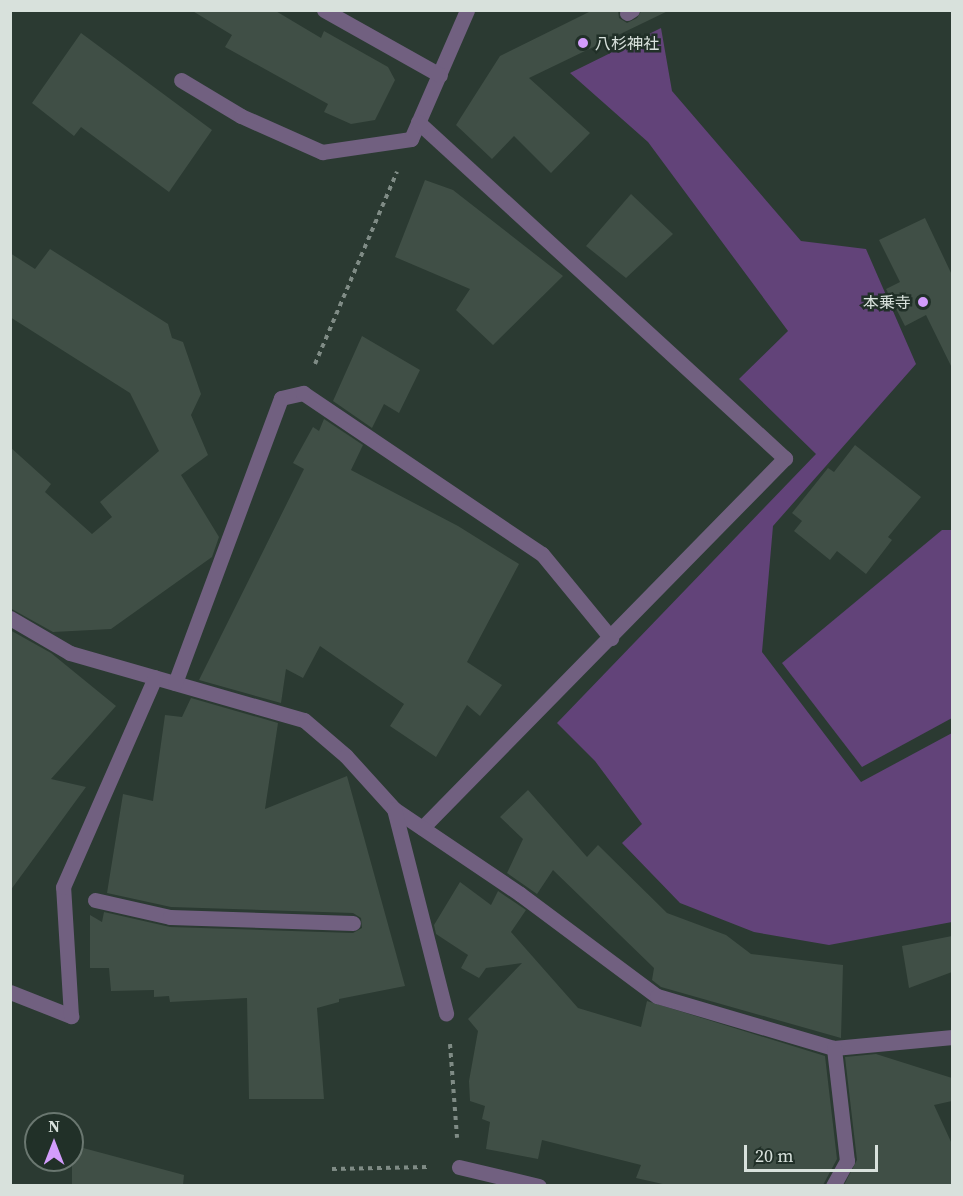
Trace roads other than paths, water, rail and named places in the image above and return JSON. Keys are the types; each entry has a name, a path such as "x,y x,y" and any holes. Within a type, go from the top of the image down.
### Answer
{"street":[{"path":"324,10 440,75"},
{"path":"182,80 241,116 322,152 411,139 467,10"},
{"path":"418,122 785,458 611,638 422,828"},
{"path":"175,683 281,398 303,393 542,554 611,638"},
{"path":"10,618 70,653 304,720 346,756 394,809 520,894 657,996 834,1048 952,1037"},
{"path":"10,992 71,1016 63,887 155,677"},
{"path":"394,809 446,1013"},
{"path":"95,900 170,917 353,923"},
{"path":"833,1185 847,1161 834,1048"},
{"path":"459,1167 540,1185"}],"place":[{"name":"八杉神社","path":"583,43"},
{"name":"本乗寺","path":"923,302"}]}
